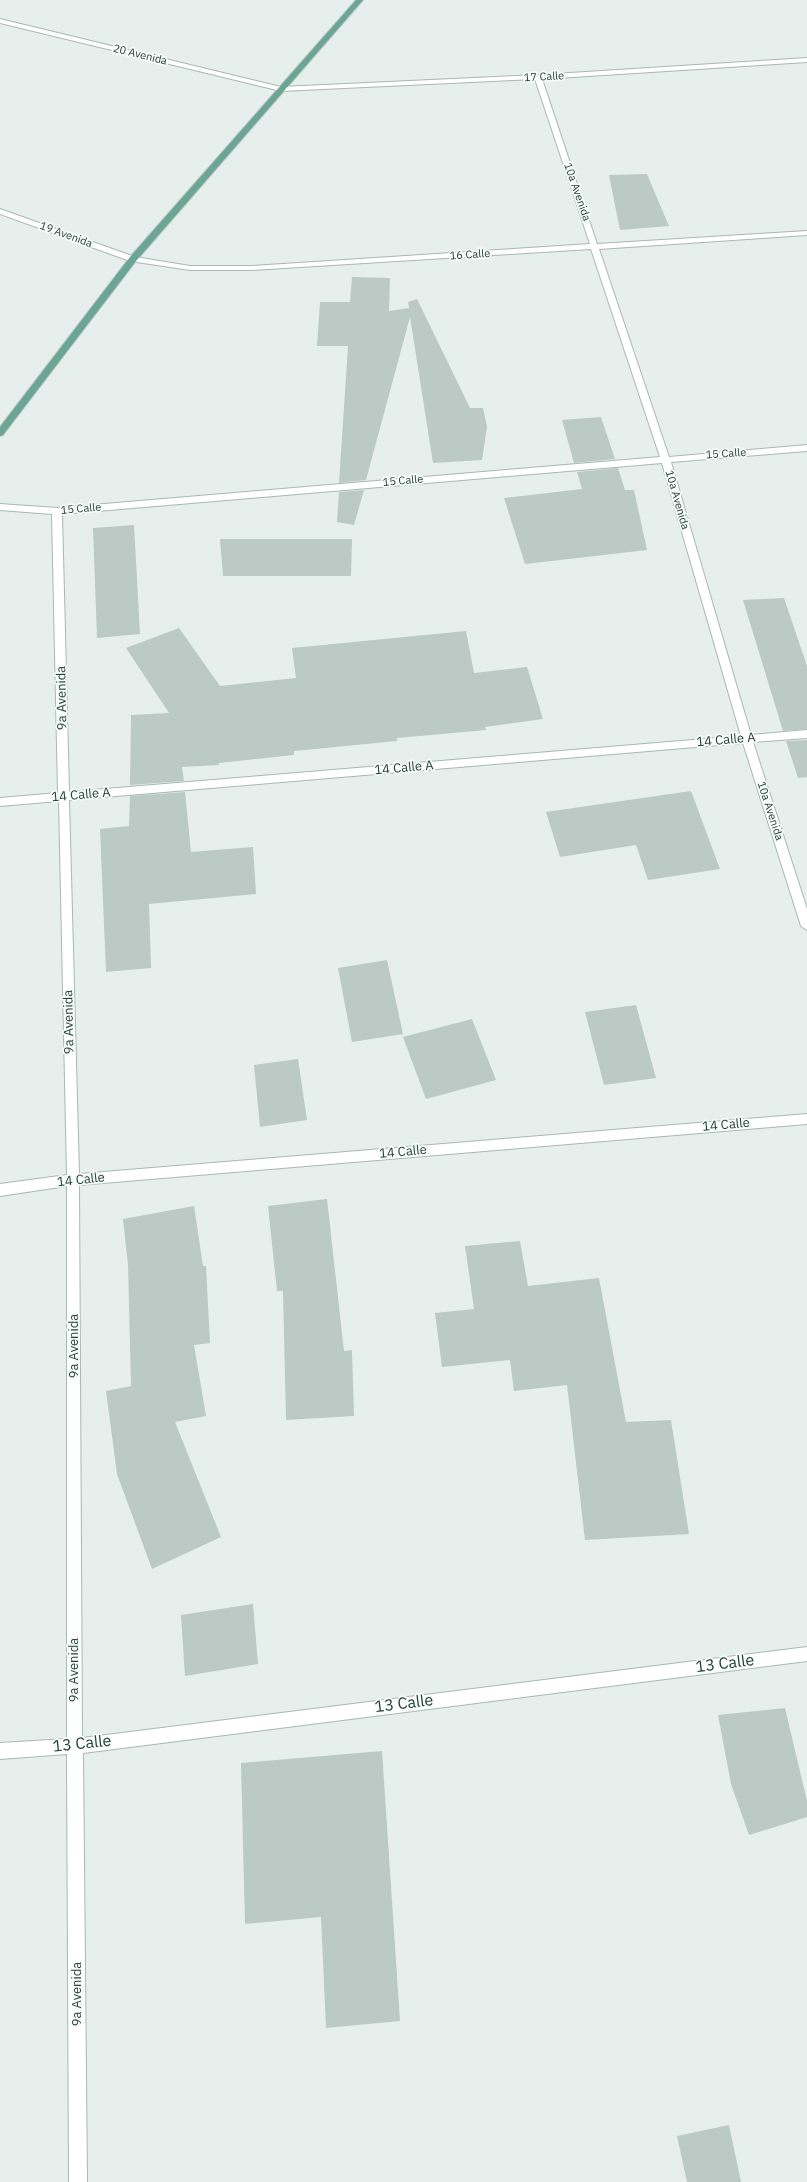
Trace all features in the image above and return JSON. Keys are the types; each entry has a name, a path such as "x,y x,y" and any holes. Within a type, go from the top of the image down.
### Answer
{"main road":[{"path":"0,433 133,259 360,0"}],"street":[{"name":"20 Avenida","path":"0,21 281,89"},
{"name":"17 Calle","path":"281,89 538,77 807,60"},
{"name":"10a Avenida","path":"538,77 596,247 665,459 747,738 807,926"},
{"name":"19 Avenida","path":"0,211 133,259"},
{"name":"16 Calle","path":"133,259 190,268 252,268 807,233"},
{"name":"15 Calle","path":"0,507 57,511 807,448"},
{"name":"9a Avenida","path":"57,511 73,1180 74,1746 78,2182"},
{"name":"14 Calle A","path":"0,802 807,734"},
{"name":"14 Calle","path":"0,1190 73,1180 807,1118"},
{"name":"13 Calle","path":"0,1751 74,1746 807,1654"}],"building":[{"path":"647,174 669,226 620,230 609,175"},
{"path":"352,277 390,278 389,311 409,308 408,302 417,299 470,408 483,408 487,427 482,460 433,463 410,317 366,480 339,483 348,346 317,346 320,302 350,302"},
{"path":"601,417 615,459 574,463 562,420"},
{"path":"618,468 625,490 634,490 647,550 525,564 504,498 582,489 577,472"},
{"path":"364,490 354,525 337,522 339,492"},
{"path":"134,525 140,634 97,638 93,528"},
{"path":"220,539 352,539 351,576 223,576"},
{"path":"784,598 807,666 807,729 783,731 743,600"},
{"path":"179,628 220,686 296,678 292,648 466,631 474,673 527,667 543,719 485,727 486,730 397,738 397,741 294,751 294,755 219,763 219,765 182,767 184,781 130,785 131,715 169,713 126,648"},
{"path":"807,740 807,777 798,778 786,741"},
{"path":"691,791 720,869 648,880 636,845 560,857 546,812"},
{"path":"185,792 191,852 253,847 256,894 149,904 151,968 106,972 100,829 129,826 130,796"},
{"path":"387,960 403,1034 352,1042 338,968"},
{"path":"636,1005 656,1078 604,1085 585,1012"},
{"path":"472,1019 496,1080 426,1099 403,1037"},
{"path":"298,1059 307,1120 260,1127 254,1065"},
{"path":"327,1199 344,1351 352,1350 354,1416 286,1420 283,1291 277,1291 268,1206"},
{"path":"194,1206 203,1266 206,1266 210,1343 194,1345 206,1416 175,1422 221,1537 152,1569 117,1474 106,1391 131,1386 128,1265 123,1219"},
{"path":"520,1241 528,1286 599,1278 626,1422 671,1420 689,1534 585,1540 567,1385 514,1391 510,1360 442,1367 435,1313 474,1309 465,1246"},
{"path":"253,1604 258,1664 185,1676 181,1615"},
{"path":"785,1708 807,1801 807,1817 749,1835 731,1784 718,1715"},
{"path":"382,1751 400,2021 326,2028 321,1917 245,1924 241,1763"},
{"path":"729,2125 741,2182 687,2182 677,2136"}]}
